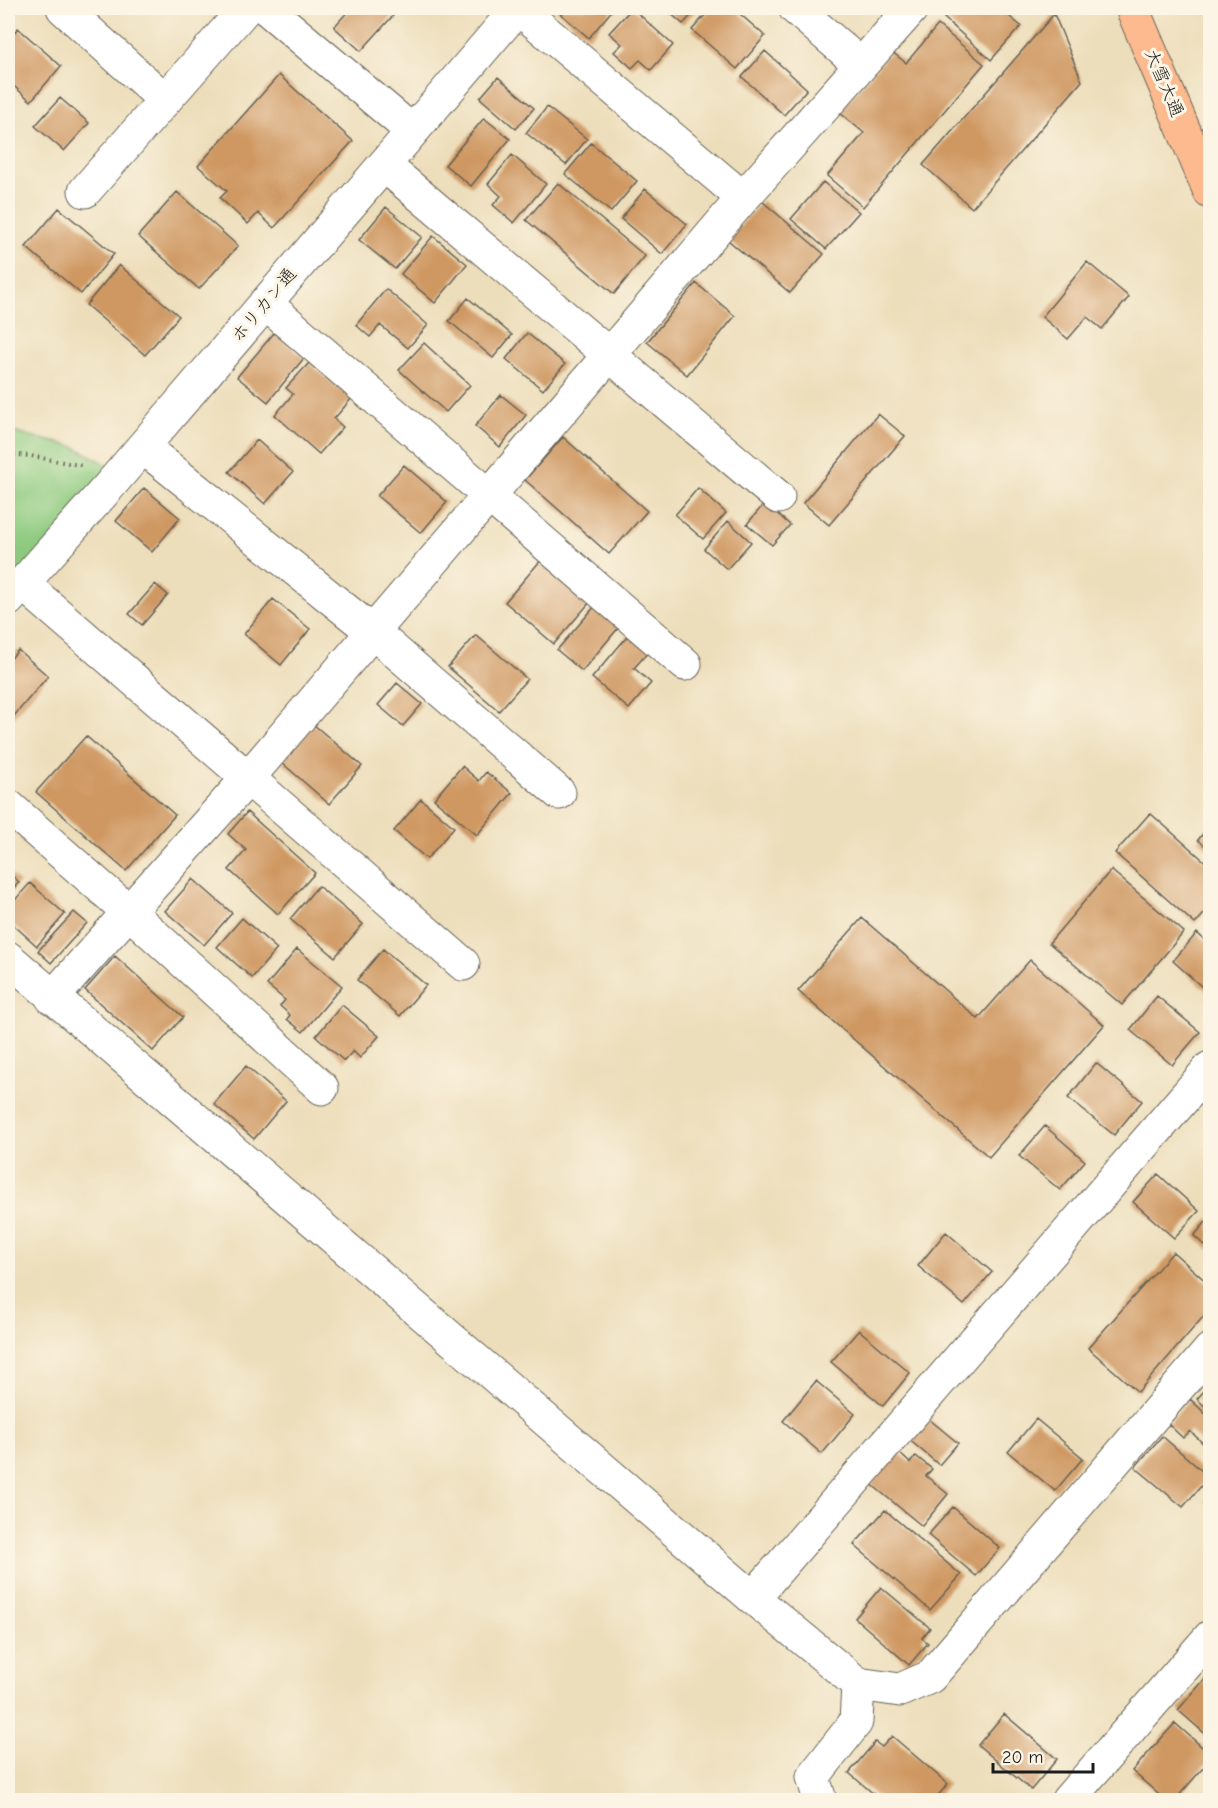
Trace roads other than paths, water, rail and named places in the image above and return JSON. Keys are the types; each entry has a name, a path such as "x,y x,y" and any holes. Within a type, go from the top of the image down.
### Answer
{"highway":[{"name":"大雪大通","path":"1132,8 1210,192"}],"street":[{"path":"63,8 165,100"},
{"path":"85,191 246,8"},
{"path":"266,8 412,131"},
{"path":"518,8 743,198"},
{"name":"ホリカン通","path":"15,592 143,447 518,8"},
{"path":"795,8 861,65"},
{"path":"52,998 248,778 743,198 912,8"},
{"path":"384,165 778,497"},
{"path":"265,303 685,664"},
{"path":"143,447 373,632 559,793"},
{"path":"15,592 248,778 463,964"},
{"path":"8,807 129,912 322,1088"},
{"path":"8,958 753,1599 858,1684 900,1690 930,1677 1210,1350"},
{"path":"753,1599 1210,1068"},
{"path":"1068,1800 1210,1637"},
{"path":"820,1800 813,1777 856,1722 858,1684"}]}
